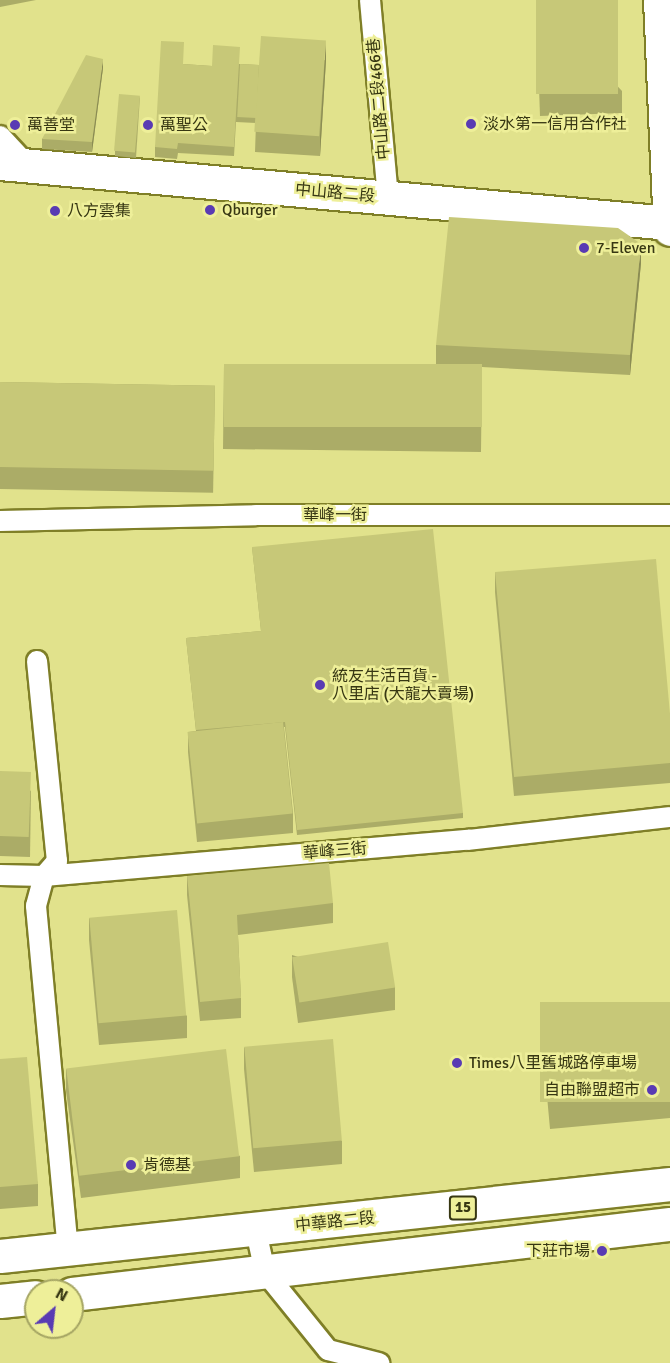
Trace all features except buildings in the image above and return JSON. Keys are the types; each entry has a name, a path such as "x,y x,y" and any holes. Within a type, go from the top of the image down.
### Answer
{"main road":[{"path":"660,0 670,229"},
{"name":"中山路二段","path":"14,165 670,223"},
{"name":"中華路二段","path":"0,1256 256,1231 670,1184"},
{"path":"84,1293 670,1224"},
{"path":"0,1301 24,1299"}],"lane":[{"name":"中山路二段466巷","path":"370,0 388,198"},
{"path":"0,136 14,165"},
{"name":"華峰一街","path":"0,521 256,515 670,515"},
{"path":"38,661 57,861 44,876 36,906 68,1250"},
{"name":"華峰三街","path":"0,875 44,876 468,840 670,817"},
{"path":"256,1231 266,1272 328,1350 379,1363"}],"place":[{"name":"淡水第一信用合作社","path":"471,124"},
{"name":"萬善堂","path":"15,125"},
{"name":"萬聖公","path":"148,125"},
{"name":"Qburger","path":"210,210"},
{"name":"八方雲集","path":"55,211"},
{"name":"7-Eleven","path":"584,248"},
{"name":"統友生活百貨 - 八里店 (大龍大賣場)","path":"320,685"},
{"name":"Times八里舊城路停車場","path":"457,1063"},
{"name":"自由聯盟超市","path":"652,1090"},
{"name":"肯德基","path":"131,1165"},
{"name":"下莊市場","path":"602,1251"}]}
